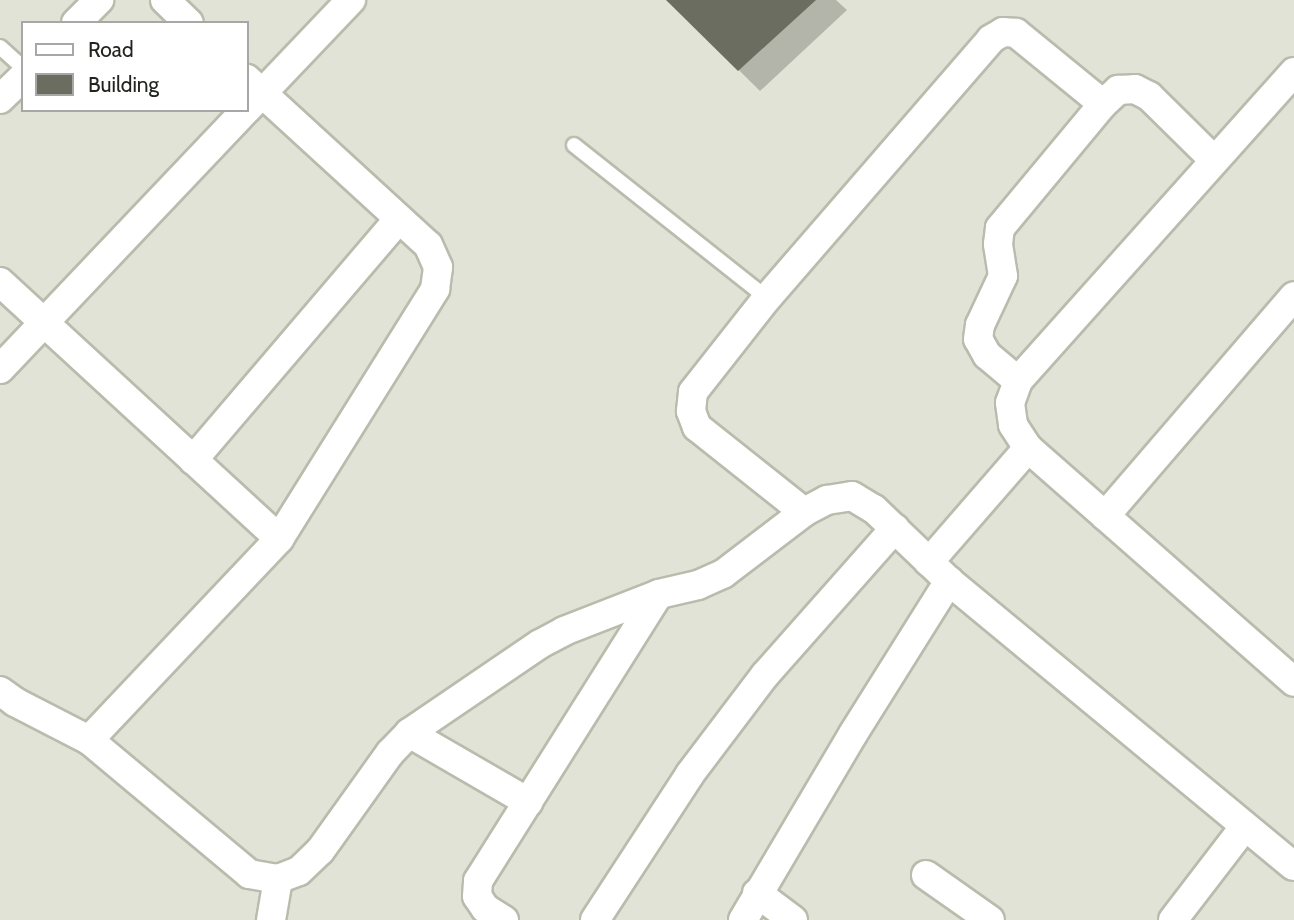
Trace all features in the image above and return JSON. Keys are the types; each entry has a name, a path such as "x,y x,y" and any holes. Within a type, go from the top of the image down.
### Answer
{"street":[{"path":"78,21 99,0"},
{"path":"165,0 187,21"},
{"path":"89,740 279,539 435,289 439,267 428,245 250,98 351,0"},
{"path":"804,512 712,442 697,427 691,411 693,392 767,298 990,39 1003,32 1016,33 1103,104"},
{"path":"1294,72 1018,381 1010,403 1013,425 1028,448 1294,682"},
{"path":"0,99 21,79"},
{"path":"1018,381 986,355 978,339 980,325 1003,276 998,244 1000,228 1103,104 1118,90 1135,89 1142,92 1214,160"},
{"path":"0,369 45,324 237,112"},
{"path":"192,460 399,219"},
{"path":"0,282 279,539"},
{"path":"1105,516 1294,296"},
{"path":"743,920 939,571 1028,448"},
{"path":"0,691 15,702 89,740 249,874 278,879 299,871 320,851 390,753 409,733 540,643 659,594 698,585 723,574 804,512 827,500 852,496 874,509 939,571 1294,866"},
{"path":"596,920 690,774 765,675 895,528"},
{"path":"504,920 485,908 477,896 478,881 659,594"},
{"path":"409,733 528,802"},
{"path":"1173,920 1245,826"},
{"path":"926,875 990,920"},
{"path":"271,920 278,879"},
{"path":"757,893 793,920"}],"lane":[{"path":"0,47 21,66"},
{"path":"575,145 767,298"}],"building":[{"path":"666,0 816,0 738,71"}]}
